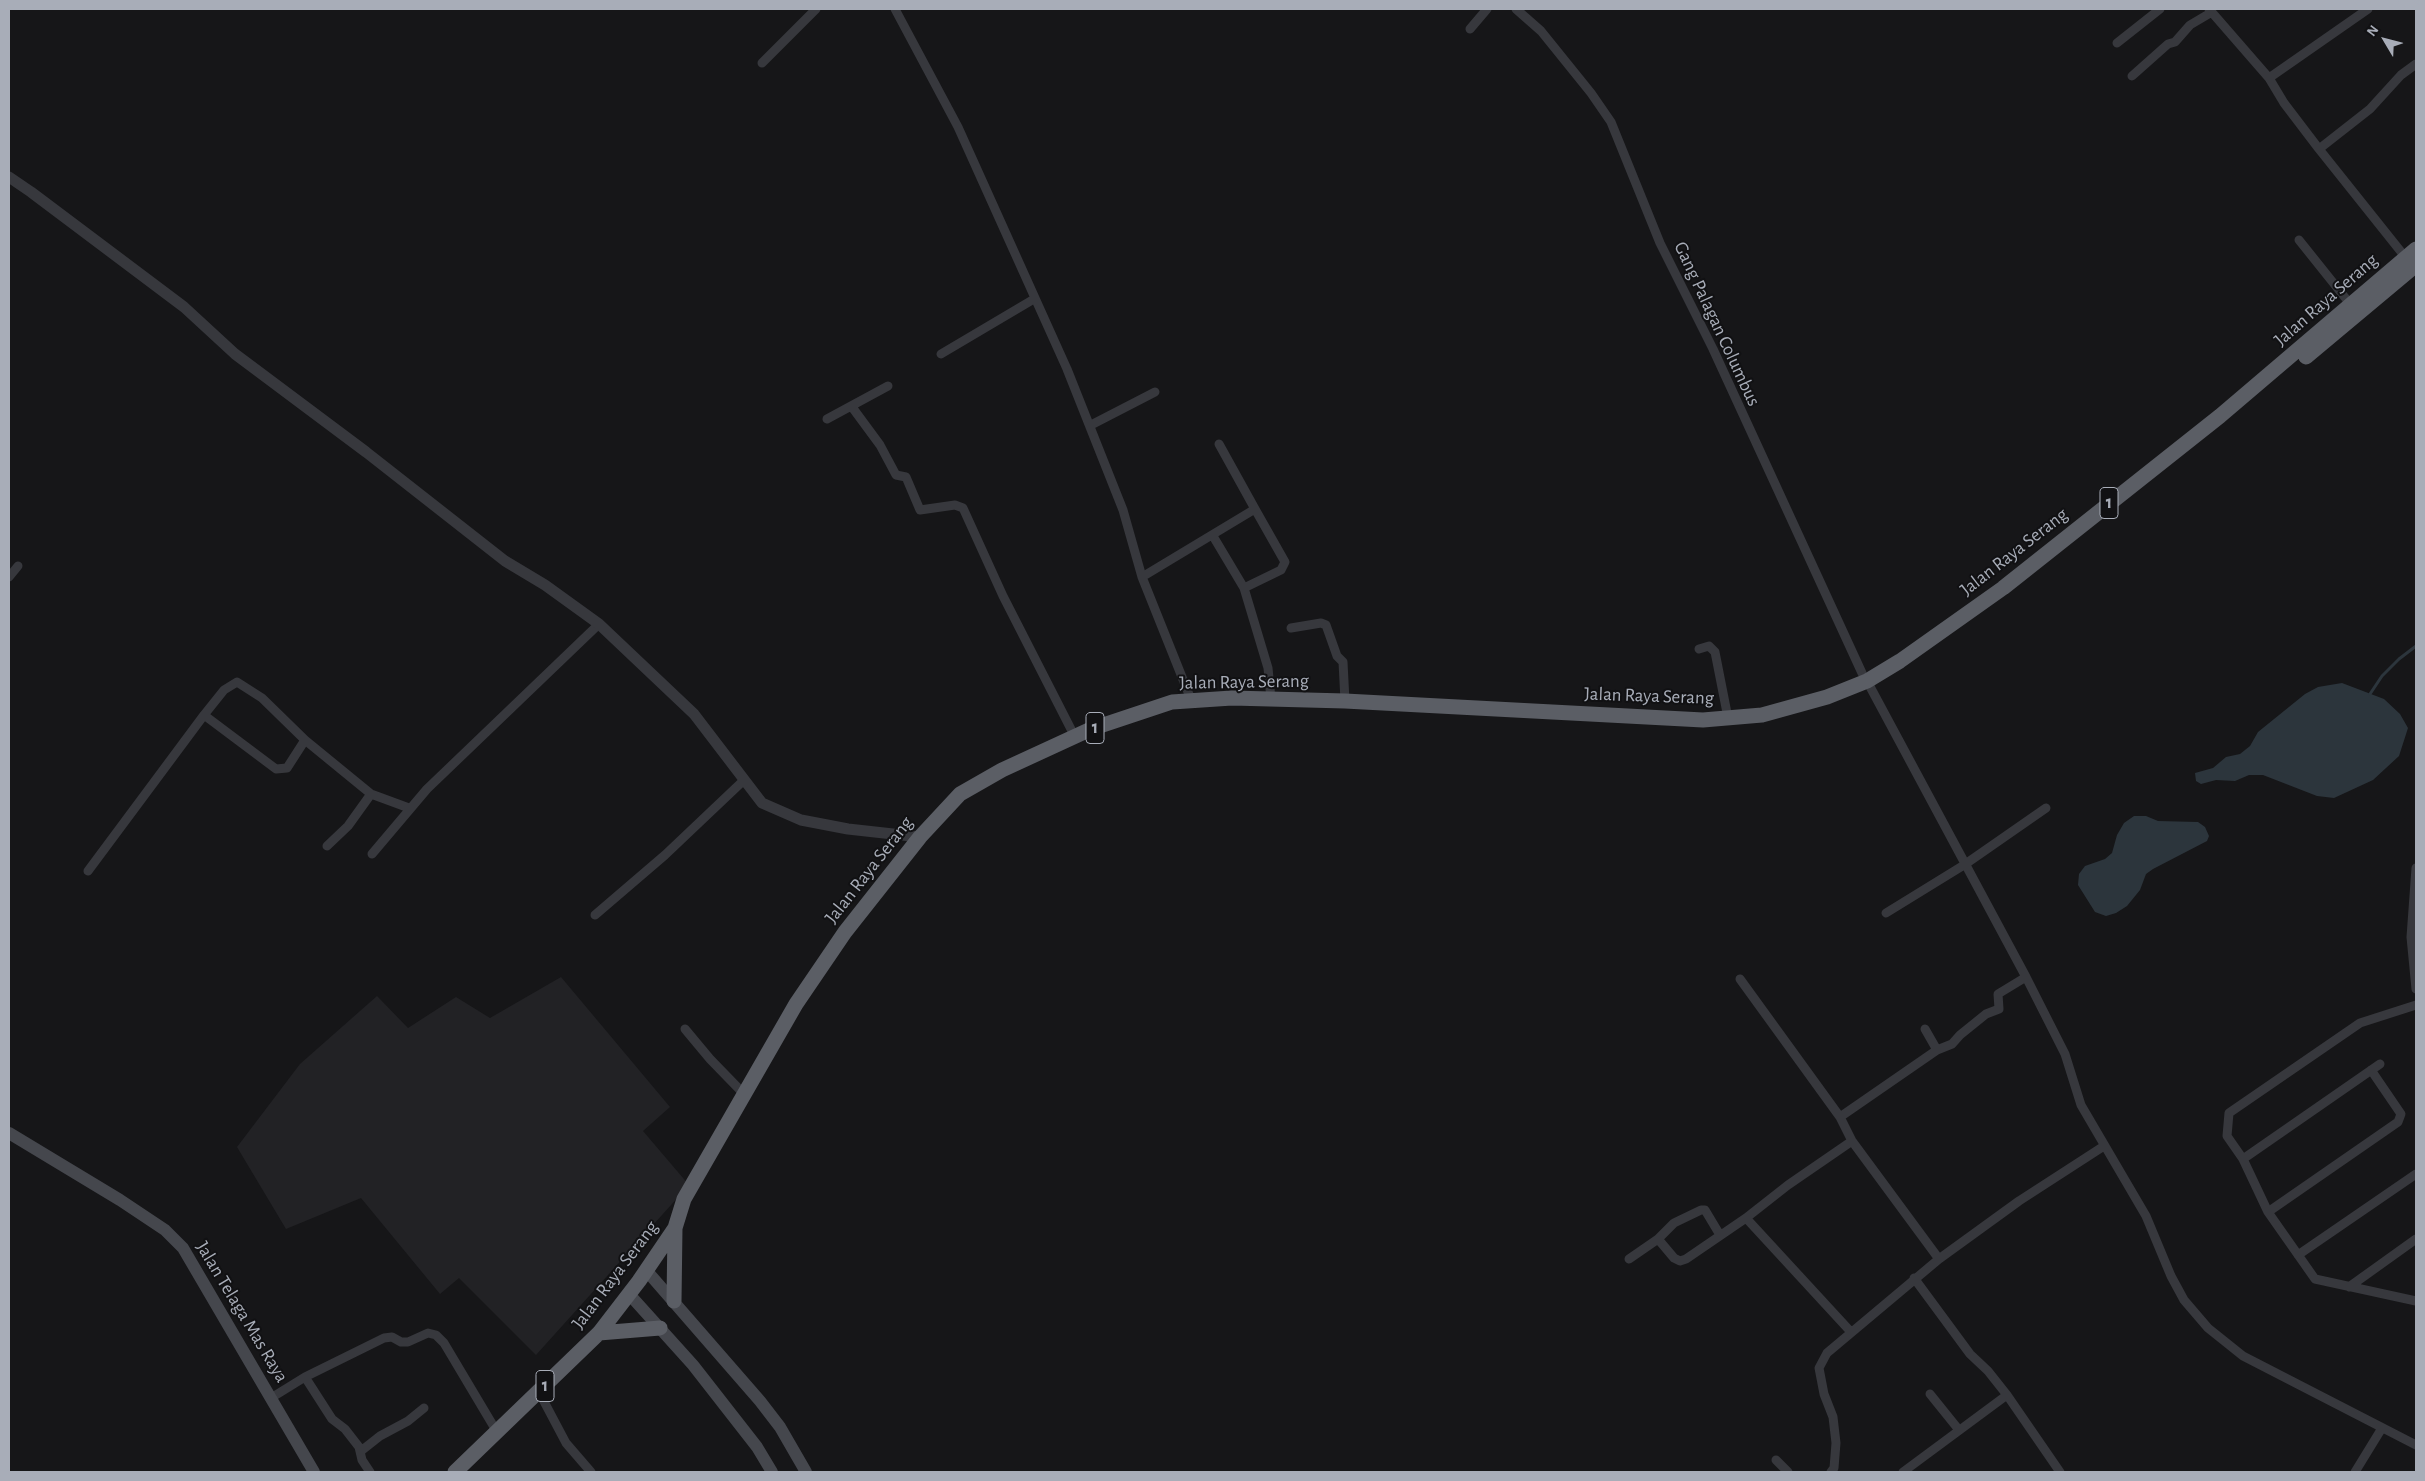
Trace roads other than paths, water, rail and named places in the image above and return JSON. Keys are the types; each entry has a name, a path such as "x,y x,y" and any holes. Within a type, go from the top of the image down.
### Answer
{"highway":[{"name":"Jalan Raya Serang","path":"2263,381 2296,366 2413,257"},
{"name":"Jalan Raya Serang","path":"456,1472 599,1333 646,1270 675,1228 684,1199 796,1004 845,932 920,837 960,794 1002,770 1075,737 1113,721 1172,702 1232,698 1272,698 1616,717 1728,718 1762,715 1864,677 1930,633 1953,623 2003,588 2263,381 2351,305 2413,257"},
{"path":"674,1301 675,1228"},
{"path":"599,1333 660,1328"}],"main road":[{"name":"Jalan Telaga Mas Raya","path":"9,1133 120,1200 165,1230 183,1248 314,1472"},
{"path":"646,1270 775,1421 806,1472"},
{"path":"628,1294 693,1365 751,1439 772,1472"}],"street":[{"path":"762,63 816,9"},
{"path":"895,9 958,127 1091,425 1123,510 1142,577 1192,702"},
{"path":"1470,29 1487,9"},
{"name":"Gang Palagan Columbus","path":"1516,9 1541,31 1592,93 1612,122 1660,242 1713,349 1864,677 2026,977 2065,1054 2081,1105 2146,1216 2171,1276 2184,1300 2208,1328 2243,1356 2416,1445"},
{"path":"2117,43 2160,9"},
{"path":"2268,78 2368,9"},
{"path":"2132,76 2168,44 2175,42 2190,25 2210,10 2268,78 2319,150 2413,257"},
{"path":"2319,150 2370,109 2401,75 2416,64"},
{"path":"9,177 184,307 235,354 366,452 505,561 545,585 599,624 694,714 743,781 762,803 801,820 848,829 920,837"},
{"path":"2300,240 2351,305"},
{"path":"941,354 1034,299"},
{"path":"827,419 888,386"},
{"path":"1091,425 1154,392"},
{"path":"852,407 880,445 895,474 906,477 920,510 955,505 963,508 1003,596 1075,737"},
{"path":"1219,444 1285,562 1281,570 1244,588"},
{"path":"1142,577 1256,509"},
{"path":"1213,536 1244,588 1268,668 1272,698"},
{"path":"9,577 18,566"},
{"path":"1291,628 1321,623 1326,625 1337,656 1343,662 1345,701"},
{"path":"372,854 409,808 599,624"},
{"path":"1698,649 1709,646 1715,652 1728,718"},
{"path":"88,871 204,715 224,690 237,682 262,698 305,740 371,794 409,808"},
{"path":"204,715 276,769 287,768 305,740"},
{"path":"595,915 665,855 743,781"},
{"path":"327,846 348,826 371,794"},
{"path":"1886,913 1964,865 2046,808"},
{"path":"2416,868 2413,937 2416,989"},
{"path":"1840,1117 1937,1050 1952,1044 1960,1034 1980,1019 1999,1009 1998,994 2026,977"},
{"path":"1740,979 1840,1117 1852,1141 1940,1259"},
{"path":"2416,1005 2360,1023 2229,1113 2227,1136 2243,1159 2268,1212 2315,1279 2416,1301"},
{"path":"1925,1028 1937,1050"},
{"path":"685,1029 710,1059 744,1093"},
{"path":"2243,1159 2380,1064"},
{"path":"2268,1212 2398,1122 2401,1114 2371,1070"},
{"path":"1658,1240 1664,1249 1680,1261 1746,1218 1788,1185 1852,1141"},
{"path":"1835,1471 1836,1444 1833,1417 1824,1394 1820,1368 1827,1353 1914,1278 2019,1202 2104,1146"},
{"path":"2298,1255 2416,1174"},
{"path":"1629,1259 1658,1240 1674,1223 1701,1210 1705,1210 1720,1235"},
{"path":"1746,1218 1851,1332"},
{"path":"2349,1287 2416,1239"},
{"path":"1914,1278 1970,1354 1988,1371 2007,1395 2060,1472"},
{"path":"271,1398 305,1377 384,1338 392,1337 401,1342 408,1342 428,1333 436,1334 497,1432"},
{"path":"305,1377 332,1419 345,1429 361,1451 362,1460 370,1472"},
{"path":"538,1392 566,1443 591,1472"},
{"path":"1930,1394 1959,1430"},
{"path":"1903,1472 2007,1395"},
{"path":"361,1451 380,1436 408,1421 424,1408"},
{"path":"2355,1472 2382,1428"},
{"path":"1776,1460 1788,1472"}],"waterway":[{"path":"2370,694 2382,676 2416,646"}]}
